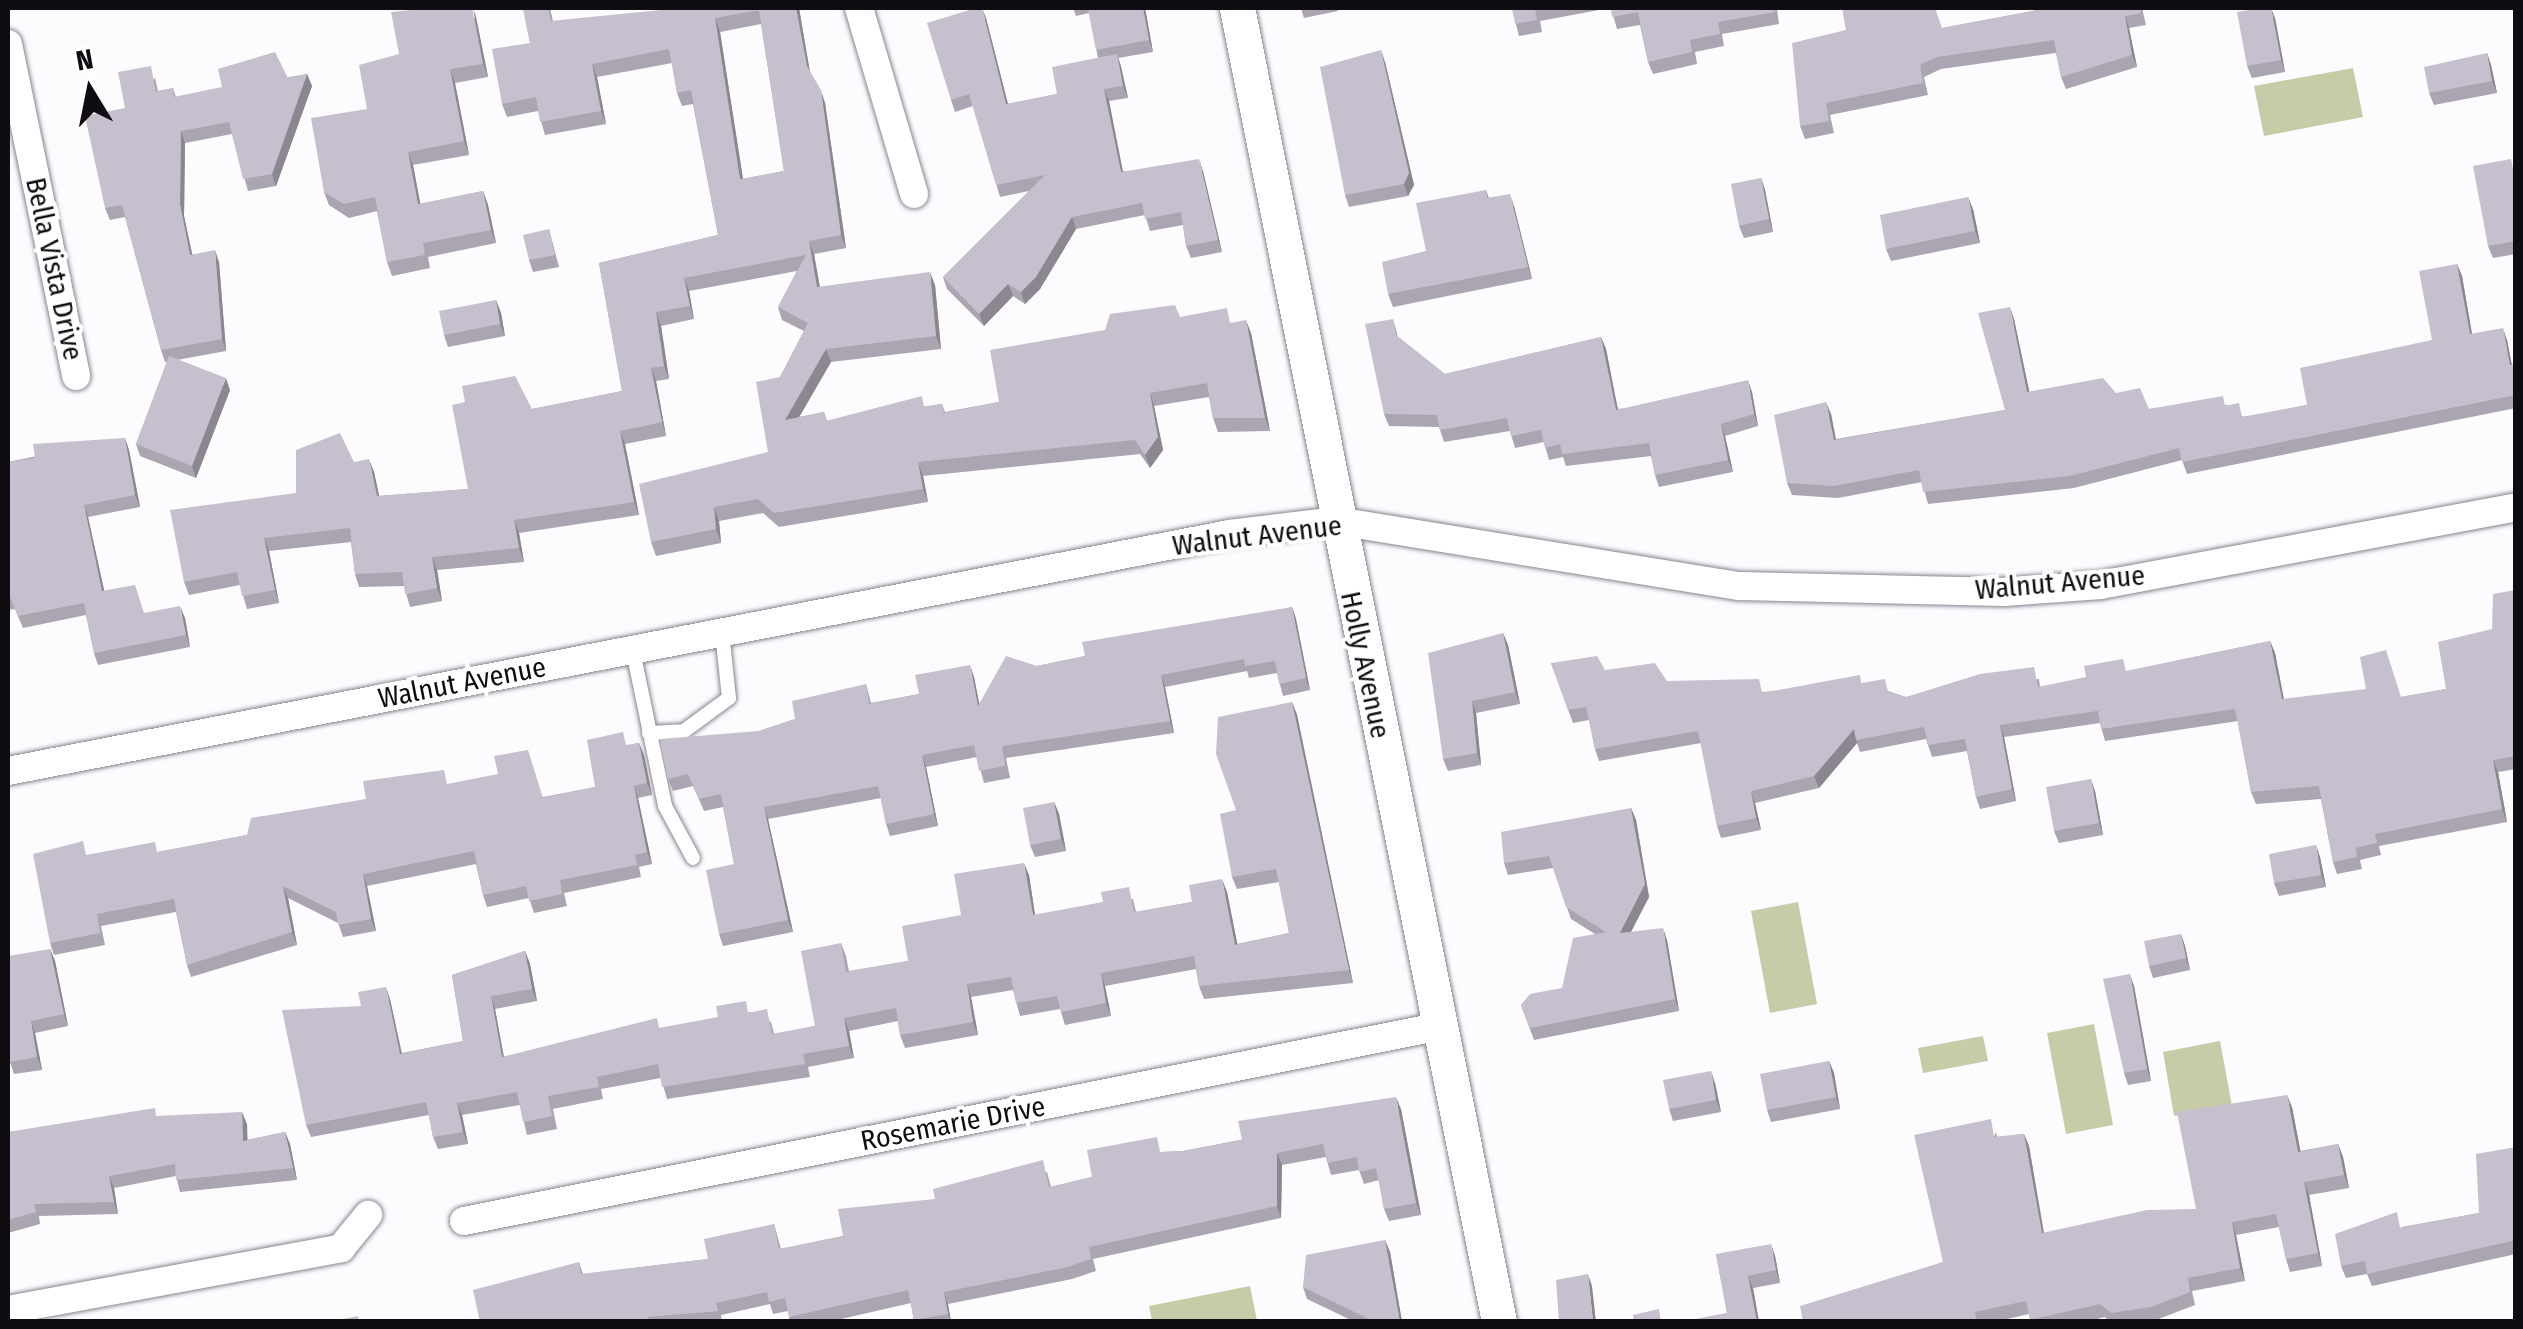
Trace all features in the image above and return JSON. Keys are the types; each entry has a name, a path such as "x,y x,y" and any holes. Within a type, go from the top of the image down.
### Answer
{"street":[{"path":"859,8 914,194"},
{"name":"Holly Avenue","path":"1237,8 1499,1322"},
{"name":"Bella Vista Drive","path":"8,44 76,376"},
{"name":"Walnut Avenue","path":"8,770 1337,520 1740,586 2004,592 2101,585 2516,506"},
{"name":"Rosemarie Drive","path":"464,1221 1442,1026"},
{"path":"8,1310 341,1248 368,1215"}],"lane":[{"path":"649,733 684,731 730,698 722,634"},
{"path":"633,650 665,806 694,858"}],"green space":[{"path":"2353,68 2363,117 2264,136 2254,86"},
{"path":"1798,902 1817,1004 1770,1013 1751,911"},
{"path":"2094,1024 2113,1125 2066,1134 2047,1033"},
{"path":"1983,1036 1988,1061 1923,1073 1918,1048"},
{"path":"2220,1041 2232,1106 2174,1116 2163,1052"},
{"path":"1250,1286 1257,1321 1152,1321 1149,1306"}],"building":[{"path":"472,8 483,64 450,69 464,141 408,152 418,204 483,191 491,230 423,243 425,255 387,262 375,197 344,204 324,192 311,118 367,109 359,65 399,54 391,12"},
{"path":"523,8 548,8 551,21 661,8 796,8 807,66 821,90 841,235 809,241 817,287 930,272 936,336 826,349 785,420 824,412 826,421 922,396 924,407 942,404 944,413 999,402 990,350 1105,330 1110,314 1175,305 1180,317 1227,308 1230,323 1246,320 1265,418 1213,418 1207,383 1150,393 1158,437 1145,455 1135,440 918,462 923,489 774,513 758,499 714,507 716,529 651,542 639,484 768,452 756,382 780,377 808,323 778,307 806,255 684,278 690,306 656,312 664,366 651,368 662,422 620,431 634,502 514,520 519,548 432,557 437,588 405,594 402,572 355,574 350,528 264,538 275,590 242,596 237,572 184,582 170,510 296,493 296,450 340,433 354,462 369,459 377,496 468,489 452,405 465,402 462,386 515,376 532,409 622,391 599,263 718,235 691,90 677,93 669,49 592,64 601,111 540,122 536,97 502,104 492,49 530,43","holes":["759,10 784,171 740,179 715,18"]},
{"path":"982,8 1006,104 1057,94 1052,67 1117,54 1123,86 1104,89 1121,172 1199,159 1218,240 1186,246 1181,212 1145,219 1142,203 1072,217 1036,277 1021,292 1008,284 979,314 943,277 1045,175 996,185 969,94 951,100 927,23"},
{"path":"1088,8 1143,8 1149,40 1096,50"},
{"path":"1512,8 1535,8 1537,20 1515,24"},
{"path":"1611,8 1774,8 1775,12 1718,22 1720,34 1690,40 1692,52 1648,62 1638,12 1612,17"},
{"path":"1842,8 1935,8 1942,28 2048,8 2140,8 2141,13 2125,16 2132,55 2061,77 2054,40 1937,57 1920,65 1923,83 1826,103 1829,121 1800,126 1792,43 1846,30"},
{"path":"2271,8 2281,60 2247,66 2237,12"},
{"path":"1381,50 1409,173 1404,184 1345,195 1320,67"},
{"path":"275,52 288,78 307,74 272,174 243,179 229,122 181,131 180,204 190,255 215,250 222,339 161,350 122,205 105,208 85,116 125,108 118,72 151,66 156,92 173,88 174,97 222,87 218,69"},
{"path":"2487,53 2492,81 2429,93 2424,67"},
{"path":"2511,159 2516,184 2516,241 2488,246 2473,166"},
{"path":"1761,178 1769,219 1739,226 1731,184"},
{"path":"1486,190 1487,198 1510,194 1528,267 1388,294 1382,262 1426,251 1416,203"},
{"path":"1968,197 1975,231 1886,249 1880,215"},
{"path":"549,229 555,255 529,260 523,235"},
{"path":"2457,264 2470,334 2503,328 2510,365 2516,364 2516,395 2182,462 2179,448 2070,476 1923,492 1919,470 1834,486 1787,483 1774,415 1826,402 1834,440 2005,410 1978,313 2010,307 2027,392 2103,378 2116,393 2140,388 2149,409 2223,396 2225,406 2239,403 2242,417 2307,405 2300,368 2432,340 2419,271"},
{"path":"496,300 500,324 444,335 439,311"},
{"path":"1393,319 1396,335 1445,374 1601,337 1616,410 1748,380 1754,414 1721,424 1728,460 1655,475 1649,443 1562,454 1560,444 1545,448 1541,430 1511,436 1507,418 1440,430 1437,415 1384,414 1365,324"},
{"path":"169,356 226,378 192,466 136,444"},
{"path":"125,438 135,495 84,505 102,591 135,585 144,613 180,606 186,635 94,653 84,603 18,616 8,597 8,462 35,458 33,444"},
{"path":"2516,590 2516,756 2493,760 2502,809 2375,834 2377,843 2356,848 2357,857 2333,862 2319,786 2251,792 2235,709 2101,729 2098,711 2000,725 2012,789 1976,797 1965,739 1928,745 1924,727 1856,740 1854,729 1814,776 1751,791 1756,818 1717,826 1698,731 1595,749 1586,707 1568,710 1551,663 1597,656 1605,670 1655,663 1667,681 1759,679 1762,693 1860,675 1861,683 1885,679 1888,692 1906,697 1980,674 2034,667 2038,687 2086,677 2084,666 2123,659 2126,671 2270,641 2282,699 2366,689 2360,657 2386,650 2401,697 2446,689 2438,642 2492,629 2493,594"},
{"path":"1292,607 1306,678 1279,684 1275,661 1245,666 1244,659 1161,675 1170,721 1002,746 1005,766 979,771 974,745 922,755 934,814 886,824 878,786 764,807 788,920 719,934 706,870 734,864 721,794 699,799 688,774 668,779 660,739 759,731 795,719 792,701 866,684 869,704 919,694 915,675 970,665 978,706 1006,656 1037,666 1085,656 1082,642"},
{"path":"1503,633 1515,692 1472,701 1477,753 1443,759 1428,653"},
{"path":"1292,702 1349,970 1199,986 1194,956 1101,973 1106,1003 1061,1012 1057,996 1016,1003 1011,977 967,984 973,1022 900,1035 896,1008 844,1018 849,1046 803,1054 805,1064 662,1087 658,1064 597,1077 599,1087 548,1096 552,1116 523,1122 517,1092 457,1103 463,1132 433,1137 426,1102 306,1125 282,1010 361,1006 358,992 386,987 400,1054 463,1041 452,975 525,951 532,989 491,996 502,1057 657,1018 659,1028 718,1017 716,1006 746,1001 748,1013 767,1009 772,1034 815,1026 801,951 841,943 846,972 908,961 902,926 961,915 954,874 1024,863 1033,915 1103,902 1101,892 1129,887 1134,912 1192,902 1189,885 1222,879 1235,945 1289,933 1276,869 1232,877 1220,814 1236,810 1216,754 1218,717"},
{"path":"623,732 626,745 639,743 647,783 634,786 647,852 635,855 637,865 560,880 562,894 529,901 526,886 483,895 474,851 363,874 371,919 338,925 336,912 283,886 292,932 187,965 174,899 97,914 100,933 50,943 33,854 83,841 86,855 155,842 157,852 247,835 251,818 366,799 363,781 444,770 447,784 498,774 494,756 528,750 543,798 595,787 587,740"},
{"path":"2091,779 2099,823 2054,831 2046,787"},
{"path":"1054,802 1061,839 1030,845 1023,808"},
{"path":"1631,808 1645,884 1620,933 1663,928 1675,999 1530,1028 1521,1005 1530,994 1562,988 1573,938 1606,932 1566,907 1549,856 1504,863 1501,832"},
{"path":"2316,845 2321,875 2274,883 2269,854"},
{"path":"2181,934 2186,958 2149,966 2144,941"},
{"path":"50,949 64,1014 31,1021 37,1057 10,1062 8,956"},
{"path":"2130,974 2147,1069 2124,1073 2103,979"},
{"path":"1829,1061 1836,1097 1767,1110 1760,1074"},
{"path":"1711,1071 1716,1100 1669,1109 1663,1080"},
{"path":"2287,1095 2298,1152 2338,1144 2344,1175 2304,1182 2318,1253 2286,1259 2276,1214 2232,1222 2240,1268 2188,1278 2190,1292 2151,1307 2111,1313 2100,1304 2030,1320 2026,1301 1975,1312 1977,1322 1803,1322 1800,1306 1943,1262 1914,1135 1991,1119 1994,1137 2024,1134 2042,1233 2147,1210 2196,1209 2177,1112"},
{"path":"1396,1097 1416,1203 1384,1209 1376,1168 1359,1172 1357,1157 1327,1163 1323,1144 1277,1153 1277,1206 1089,1247 1091,1259 1068,1267 944,1292 948,1314 914,1320 908,1290 789,1317 785,1298 769,1302 767,1292 716,1303 718,1311 648,1317 649,1322 480,1322 473,1290 579,1262 581,1274 708,1259 704,1239 774,1224 779,1249 843,1236 838,1209 935,1199 933,1189 1043,1160 1049,1187 1092,1177 1087,1150 1157,1137 1160,1152 1183,1151 1242,1140 1238,1121"},
{"path":"155,1108 156,1116 242,1112 243,1141 285,1132 293,1168 176,1180 175,1164 109,1176 114,1202 34,1204 36,1212 8,1220 8,1132"},
{"path":"2516,1147 2516,1240 2367,1274 2365,1261 2341,1266 2335,1234 2397,1212 2400,1228 2479,1213 2476,1154"},
{"path":"1385,1240 1400,1322 1375,1322 1303,1287 1306,1255"},
{"path":"1771,1244 1776,1270 1748,1276 1757,1322 1682,1322 1727,1313 1716,1254"},
{"path":"1588,1274 1593,1322 1559,1322 1556,1280"},
{"path":"1659,1309 1661,1322 1634,1322 1633,1315"},
{"path":"358,1316 359,1322 329,1322"}]}
